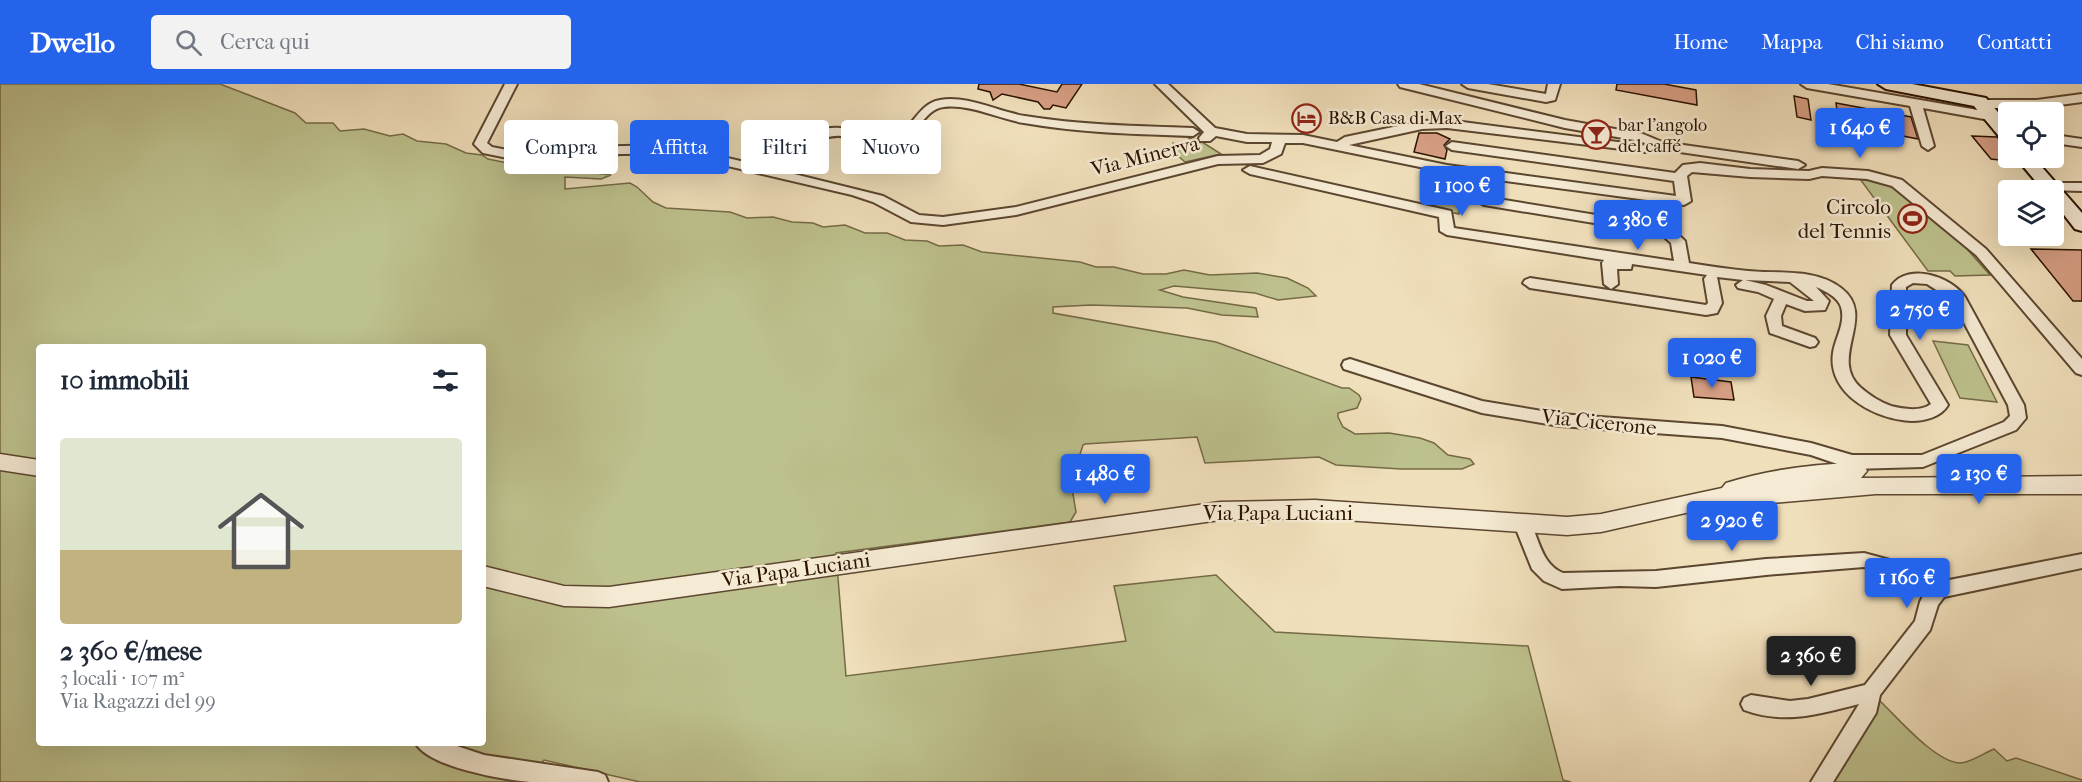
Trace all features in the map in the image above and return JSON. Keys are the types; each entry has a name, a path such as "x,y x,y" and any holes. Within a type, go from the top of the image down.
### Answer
{"main road":[{"path":"1886,84 1968,99 1990,111 1998,121"},
{"path":"2034,168 2044,180"},
{"path":"2064,203 2082,225"}],"street":[{"name":"Via Minerva","path":"511,84 480,144 488,150 528,158 575,152 672,149 741,164"},
{"path":"1161,84 1192,114 1202,132"},
{"path":"1404,84 1565,124 1643,138 1659,145 1807,166 1822,172"},
{"path":"1468,84 1546,98 1551,97 1554,84"},
{"path":"1807,84 1915,103 1990,111 2082,98"},
{"path":"829,131 837,130 877,143 894,143 906,136 928,108 944,103 1024,120 1113,128 1202,132 1236,142 1280,137 1341,146 1453,170 1684,201 1681,172 1694,167 1797,174 1822,172 1881,178 1907,189 1981,252 2082,369"},
{"path":"1915,103 1928,146"},
{"path":"1341,146 1345,141 1406,128 1447,124 1642,149 1659,145"},
{"name":"Via Minerva","path":"787,174 878,199 916,219 943,221 1016,211 1218,160 1263,159 1276,151 1280,137"},
{"path":"2064,140 2082,143"},
{"path":"1452,146 1680,178"},
{"path":"1453,170 1467,189 1476,197 1489,202 1665,230 1677,241 1682,266"},
{"path":"1250,171 1446,214 1447,231 1741,275 1794,279 1815,293 1822,304 1811,308 1761,288 1609,263 1611,284"},
{"path":"2064,188 2082,187"},
{"path":"1530,283 1706,310 1712,309 1716,303 1711,279"},
{"name":"Via Cicerone","path":"1350,365 1482,407 1560,420 1722,432 1811,449 1854,466 1923,461 2010,426 2018,418 2016,405 1958,297 1940,285 1918,279 1906,280 1898,288 1898,335 1940,405 1928,413 1912,415 1894,413 1872,404 1854,391 1843,375 1840,365 1840,352 1850,315 1848,306 1830,287 1819,282 1794,279"},
{"path":"1783,297 1774,309 1772,318 1775,329 1810,342"},
{"path":"0,462 36,468"},
{"path":"1854,466 1876,485"},
{"name":"Via Papa Luciani","path":"486,577 564,596 609,597 1220,511 1315,509 1523,524 1567,526 1601,524 1729,495 1734,489 1854,466"},
{"path":"1729,495 1744,499 1876,485 2082,485"},
{"path":"1523,524 1538,564 1550,576 1562,581 1656,579 1766,567 1864,560 1895,568 1938,590 2082,561"},
{"path":"1821,782 1869,707 1870,692 1923,624 1929,602 1938,590"},
{"path":"1751,704 1799,709 1870,692"},
{"path":"430,746 472,762 598,782"}],"green space":[{"path":"0,84 220,84 295,113 306,123 333,123 340,131 364,129 390,136 403,134 417,141 446,144 466,153 482,155 488,159 504,162 504,174 611,175 601,179 565,177 565,189 630,183 653,202 666,208 730,212 747,218 773,217 792,222 813,223 823,227 845,225 865,233 887,233 905,240 927,241 939,246 963,245 982,252 1080,262 1096,267 1114,267 1143,274 1166,274 1184,270 1210,275 1257,273 1287,278 1308,288 1316,296 1278,300 1255,293 1174,286 1160,290 1183,297 1256,308 1258,317 1222,315 1187,308 1091,305 1053,307 1053,313 1216,342 1342,388 1349,388 1361,399 1357,408 1338,413 1343,427 1355,434 1389,433 1420,438 1434,443 1448,455 1470,459 1474,464 1462,469 1401,469 1336,465 1319,457 1205,463 1197,437 1085,444 1071,482 1076,512 1070,522 836,553 846,676 1126,641 1114,586 1216,575 1275,632 1528,646 1563,780 1571,782 640,782 544,760 526,782 0,782"},
{"path":"1187,137 1199,140 1221,154 1185,162 1171,150 1173,143 1180,146 1191,140"},
{"path":"1441,176 1475,204 1459,201 1459,214 1436,209 1434,204"},
{"name":"Circolo del Tennis","path":"1860,179 1884,182 1895,187 1959,240 1990,275 1955,276 1950,271 1928,271"},
{"path":"1933,341 1968,345 1997,402 1960,398"},
{"path":"1880,701 1917,738 1950,761 1964,763 1994,749 2007,761 2016,758 2082,780 2082,782 1834,782"}],"building":[{"path":"979,84 1019,84 1057,92 1062,84 1082,84 1066,108 1053,105 1050,109 1044,109 1038,102 1002,94 993,100 990,92 978,89"},
{"path":"1617,84 1664,84 1696,90 1697,105 1616,90"},
{"path":"1794,96 1808,99 1811,120 1797,117"},
{"path":"1836,103 1911,117 1918,139 1903,136 1901,128 1875,123 1876,128 1847,122 1847,118 1838,117"},
{"path":"1419,133 1437,133 1450,139 1444,145 1447,150 1445,159 1414,152"},
{"path":"1972,136 1998,138 1998,160 1991,159"},
{"path":"2031,249 2082,250 2082,301 2073,301"},
{"path":"1691,377 1731,382 1734,400 1694,397"}],"place":[{"name":"B&B Casa di Max","path":"1307,118"},
{"name":"bar l'angolo del caffé","path":"1597,135"},
{"name":"Circolo del Tennis","path":"1912,219"}]}
